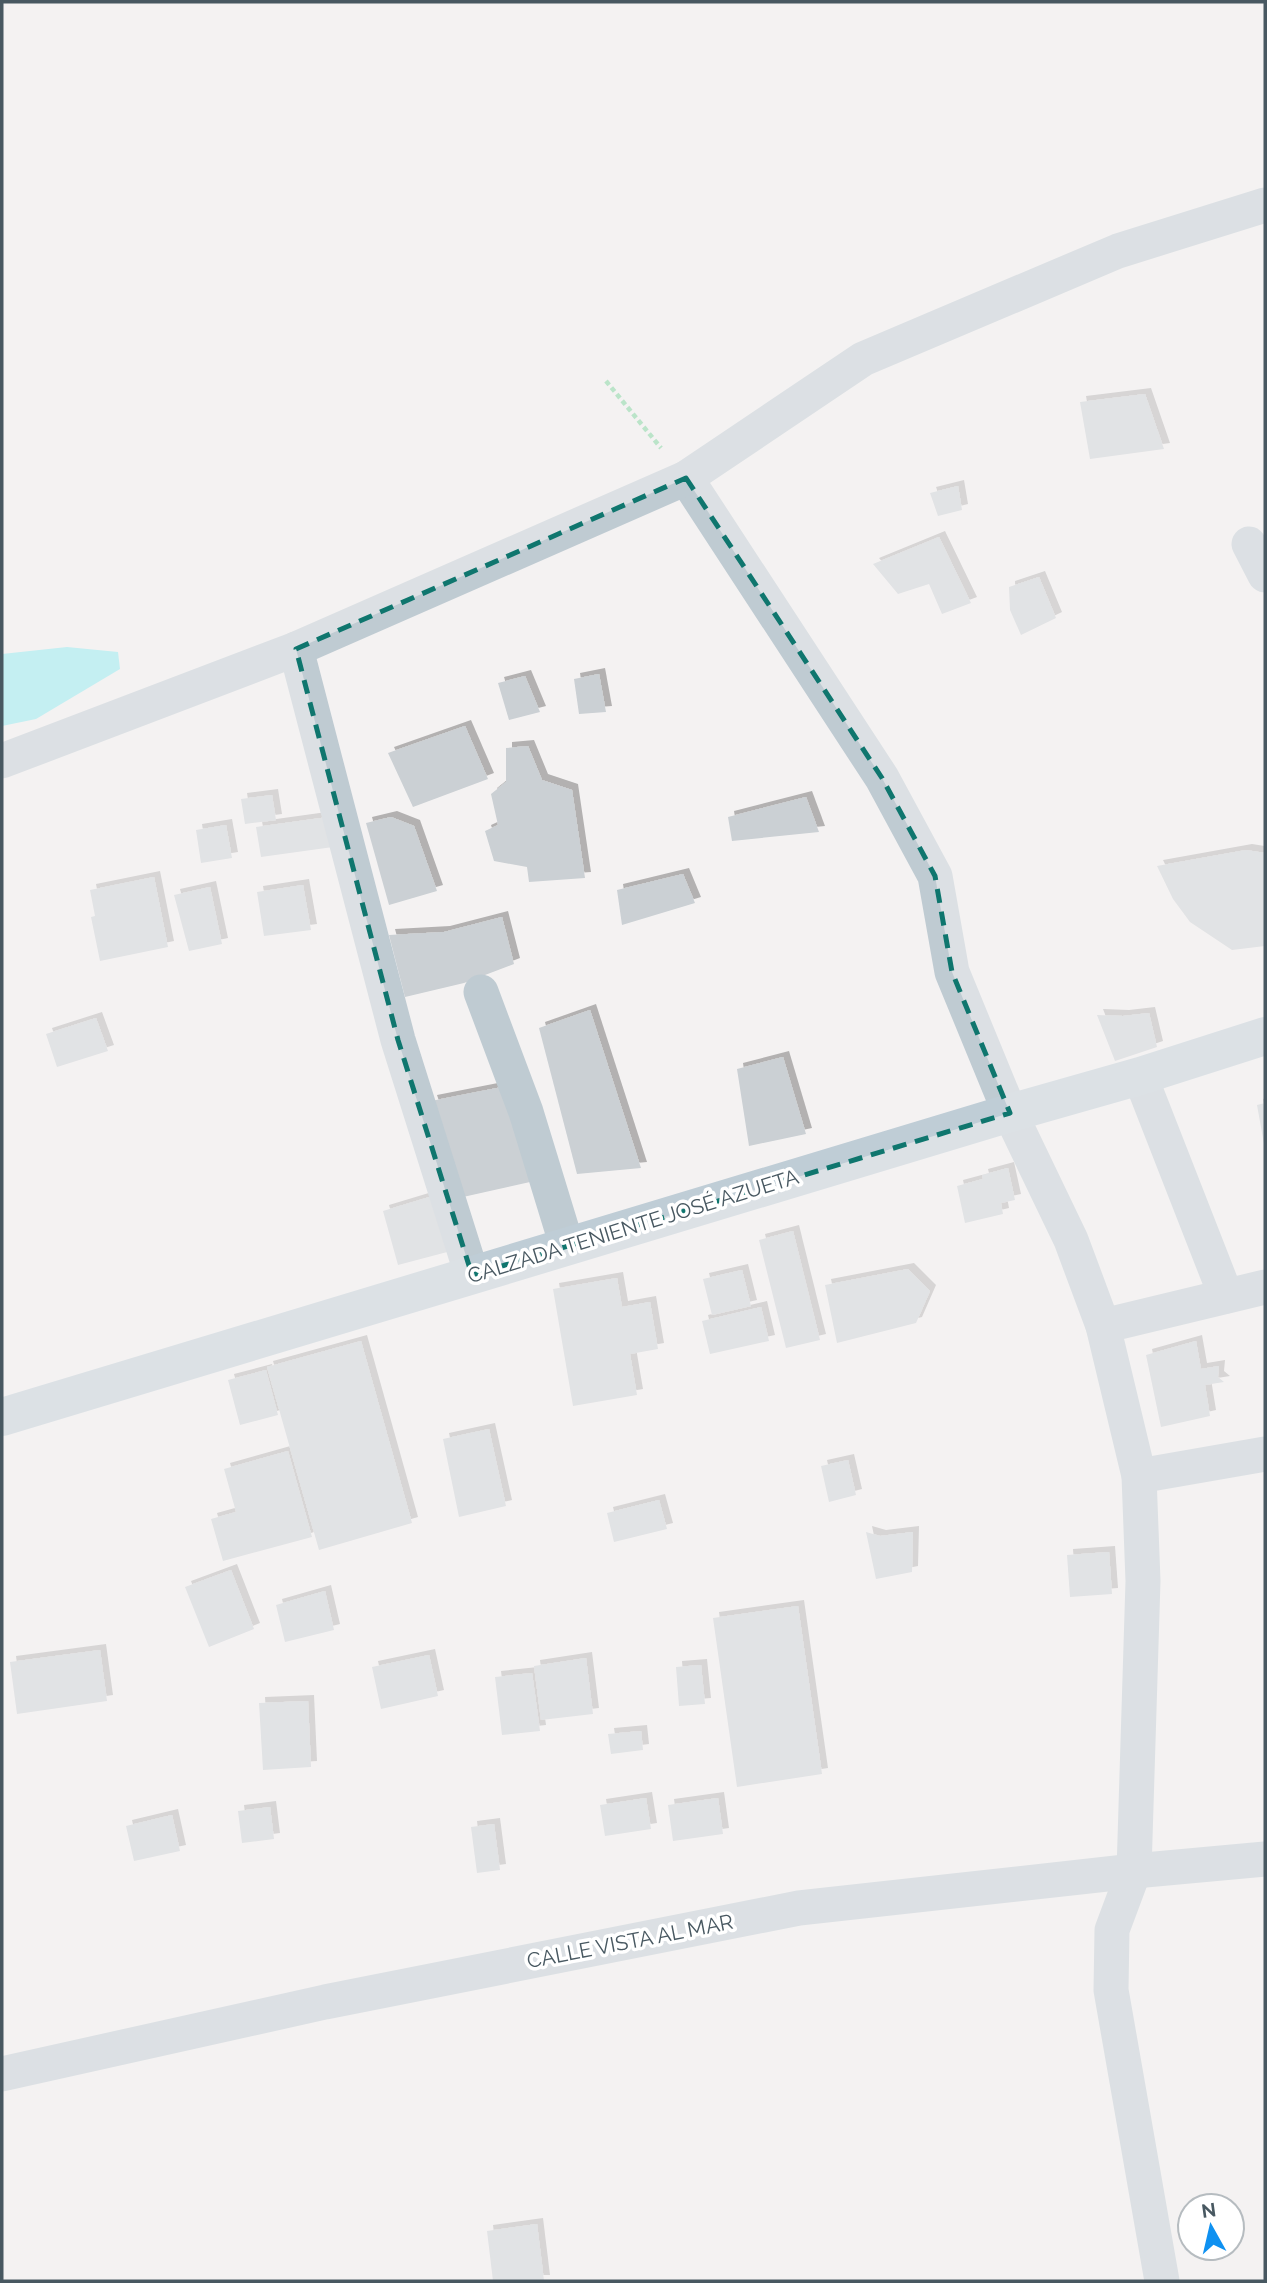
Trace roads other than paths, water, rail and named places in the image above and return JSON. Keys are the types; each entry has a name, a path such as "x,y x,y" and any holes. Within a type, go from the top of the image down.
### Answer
{"main road":[{"name":"CALZADA TENIENTE JOSÉ AZUETA","path":"2,1417 1140,1076 1265,1036"}],"street":[{"path":"2,761 296,649 685,478 863,359 1118,251 1265,205"},
{"path":"685,478 882,778 934,876 952,972 1010,1113 1071,1240 1103,1326 1139,1476 1143,1581 1134,1871 1112,1930 1111,1990 1162,2281"},
{"path":"1249,544 1265,575"},
{"path":"296,649 398,1040 472,1275"},
{"path":"481,992 526,1112 567,1246"},
{"path":"1140,1076 1226,1296"},
{"path":"1103,1326 1265,1287"},
{"path":"1139,1476 1265,1454"},
{"name":"CALLE VISTA AL MAR","path":"2,2074 325,2002 799,1908 1265,1859"}],"water":[{"path":"67,647 118,652 120,669 36,719 2,726 2,654"}]}
